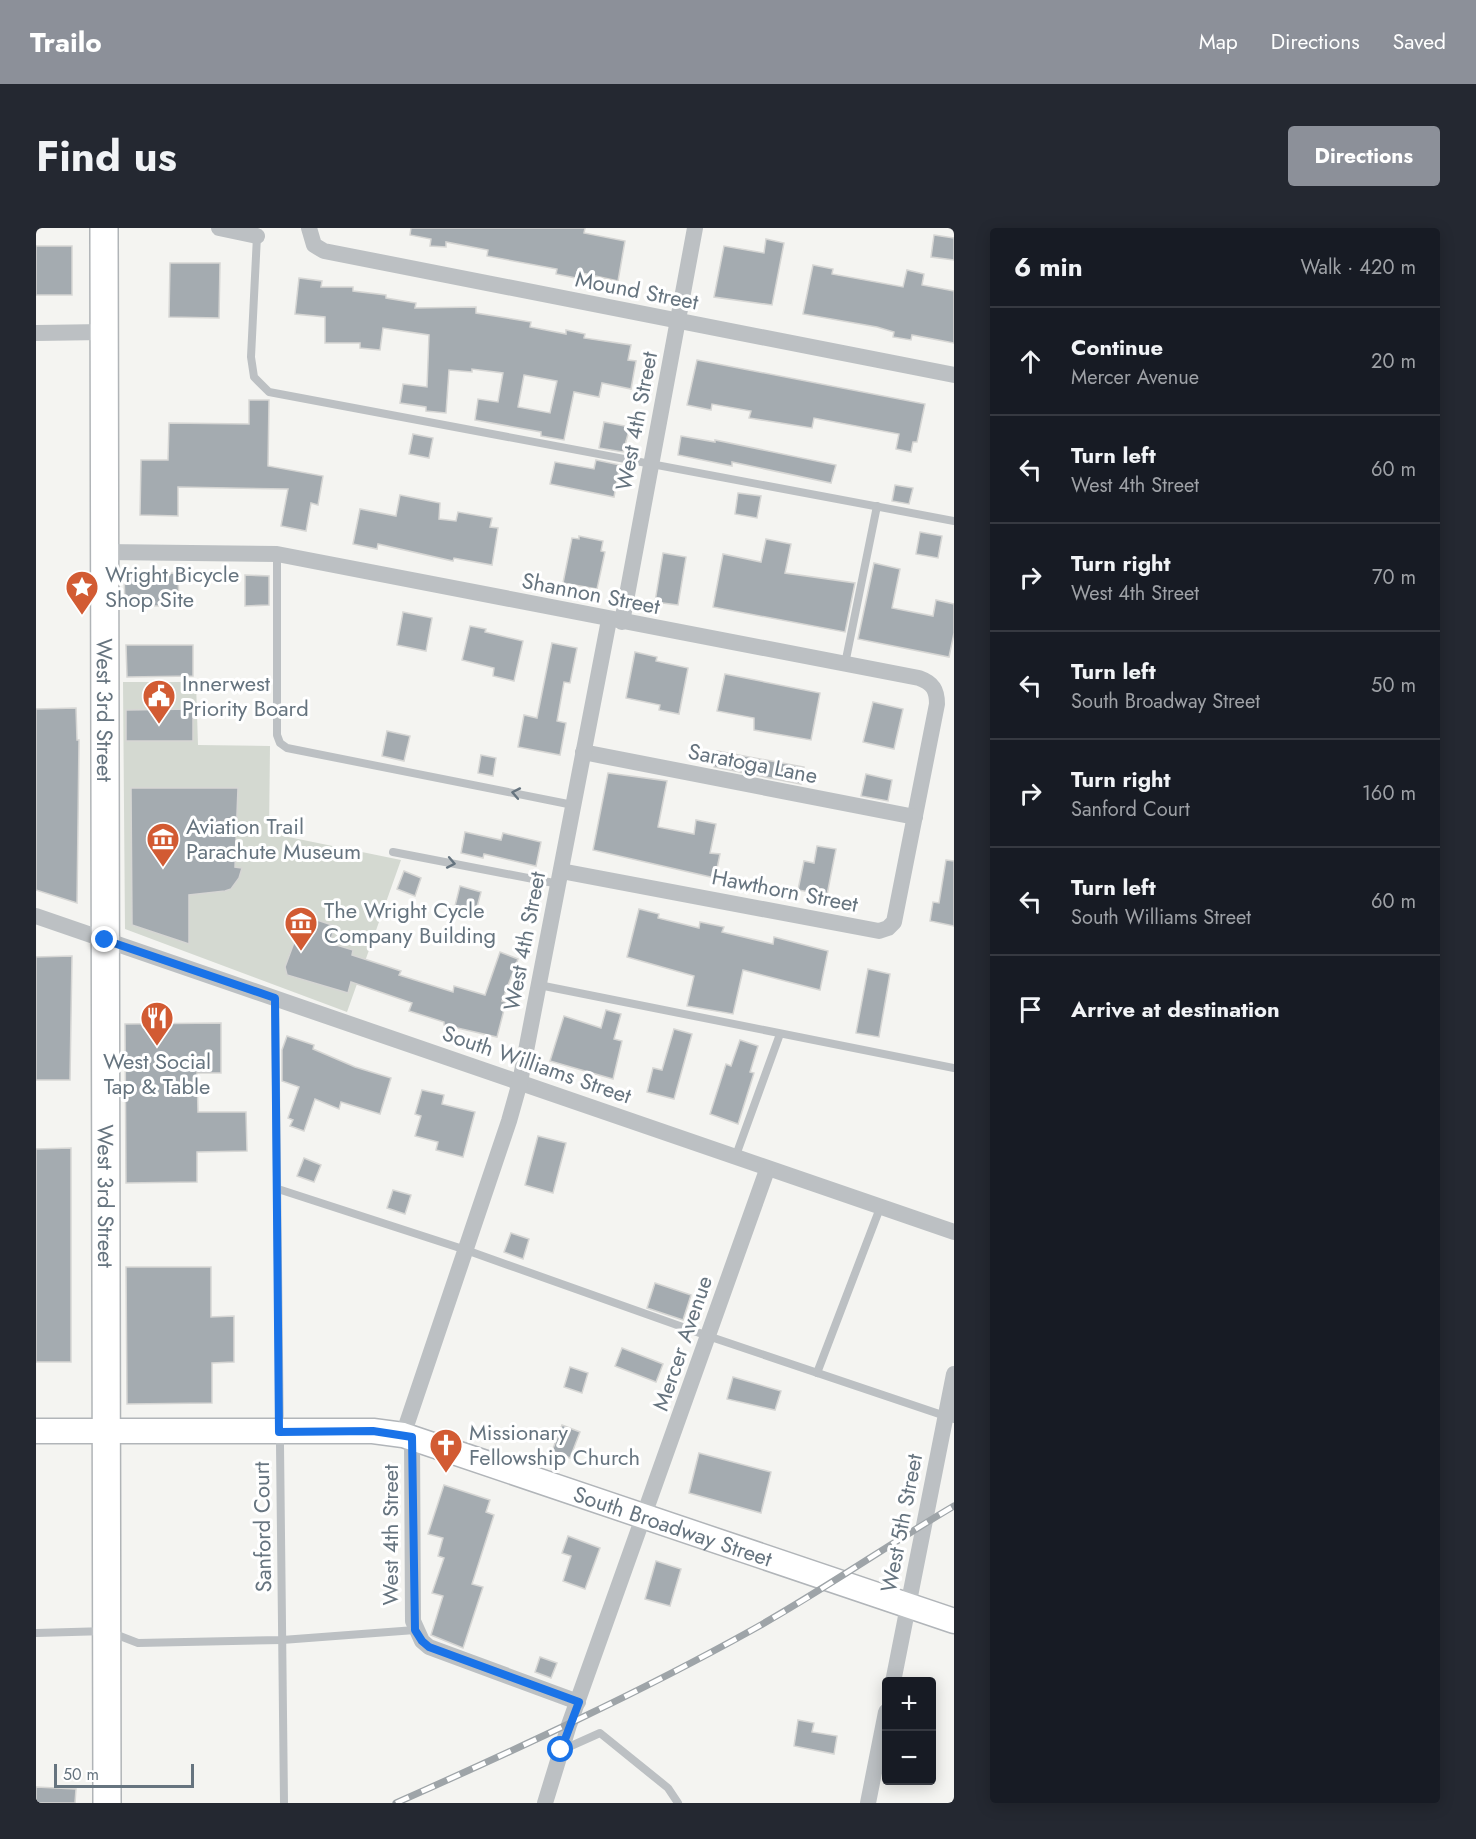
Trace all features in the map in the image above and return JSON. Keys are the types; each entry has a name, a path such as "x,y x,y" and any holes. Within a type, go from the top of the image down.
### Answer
{"main road":[{"name":"West 3rd Street","path":"104,228 107,1803"}],"street":[{"path":"219,228 257,236"},
{"name":"Mound Street","path":"309,228 309,238 314,245 324,251 954,375"},
{"name":"West 4th Street","path":"579,1702 429,1647 422,1641 415,1630 408,1436 520,1082 583,752 651,464 695,228"},
{"path":"36,333 104,332"},
{"name":"Shannon Street","path":"104,552 277,554 927,681 937,693 938,704 915,817"},
{"name":"Saratoga Lane","path":"583,752 915,817"},
{"name":"Hawthorn Street","path":"560,878 879,931 888,928 894,921 915,817"},
{"name":"South Williams Street","path":"36,915 767,1170 954,1232"},
{"name":"Mercer Avenue","path":"545,1803 561,1750 767,1170"},
{"name":"West 5th Street","path":"894,1677 950,1417 954,1374"},
{"name":"South Broadway Street","path":"36,1431 373,1431 408,1436 954,1621"},
{"path":"868,1803 882,1731"}],"lane":[{"path":"257,236 251,357 254,377 269,392 954,521"},
{"path":"845,664 877,506"},
{"path":"277,554 277,735 280,743 287,748 573,805"},
{"path":"393,852 560,878"},
{"path":"539,986 954,1068"},
{"name":"Sanford Court","path":"275,998 284,1803"},
{"path":"735,1158 780,1034"},
{"path":"278,1189 466,1250 708,1336 950,1417"},
{"path":"818,1373 880,1208"},
{"path":"36,1632 107,1631 138,1643 282,1640 415,1630"},
{"path":"561,1750 600,1733 668,1788 678,1803"}],"shaded area":[{"path":"123,682 196,682 198,745 270,746 269,833 401,860 347,1012 125,929"}],"building":[{"path":"411,228 585,228 584,233 625,241 618,281 577,272 576,278 556,274 557,269 487,256 488,250 446,242 446,247 430,246 431,239 410,235"},
{"path":"934,235 954,238 954,260 931,257"},
{"path":"766,239 784,243 772,305 714,297 724,246 764,253"},
{"path":"36,246 72,246 72,295 36,295"},
{"path":"170,263 220,263 219,318 169,317"},
{"path":"813,265 833,269 832,274 903,287 907,270 924,274 922,285 954,291 954,343 912,335 911,340 893,337 894,332 877,327 803,314"},
{"path":"299,278 322,281 321,287 353,287 353,291 386,295 386,298 416,303 415,308 476,307 476,313 531,322 530,327 566,334 566,330 585,334 584,338 631,345 628,360 636,361 631,389 602,383 599,397 574,392 564,440 541,436 541,432 475,420 478,399 498,402 503,373 472,369 472,372 449,370 446,413 426,411 426,407 400,403 403,384 427,387 429,335 383,328 380,350 360,348 360,343 325,343 325,317 295,314","holes":["524,375 557,381 550,413 518,407"]},
{"path":"697,360 925,404 917,442 913,442 911,452 896,449 899,434 814,418 812,428 749,418 751,411 712,404 711,410 687,405"},
{"path":"249,400 269,400 268,466 323,476 318,505 311,503 306,531 281,526 288,489 178,487 178,516 140,515 141,460 168,460 169,423 249,424"},
{"path":"604,422 630,427 623,452 599,448"},
{"path":"413,434 433,438 429,458 409,454"},
{"path":"681,436 715,442 715,440 836,465 831,483 732,462 732,466 678,455"},
{"path":"596,460 620,465 614,497 550,484 555,462 594,469"},
{"path":"895,485 913,488 909,504 892,501"},
{"path":"738,493 761,496 757,518 735,514"},
{"path":"400,495 440,503 439,519 456,521 458,512 492,518 490,527 498,528 492,565 454,558 453,561 378,544 377,549 353,544 360,509 396,516"},
{"path":"920,532 942,536 938,558 916,554"},
{"path":"579,536 603,541 601,551 605,552 597,589 563,583 572,538 579,539"},
{"path":"766,539 791,544 785,573 855,583 845,632 713,607 723,554 761,562"},
{"path":"663,553 686,557 678,605 655,602"},
{"path":"874,563 900,569 892,608 933,616 936,600 954,604 954,633 949,657 858,639"},
{"path":"178,573 179,606 125,606 124,574"},
{"path":"245,575 269,576 269,605 245,606"},
{"path":"403,612 432,618 426,651 397,645"},
{"path":"470,626 523,641 514,681 493,676 494,668 462,660"},
{"path":"552,643 577,648 570,683 564,682 557,721 566,723 560,755 518,747 524,715 537,718"},
{"path":"126,645 193,645 193,676 127,677"},
{"path":"635,652 657,657 656,661 688,668 679,714 659,710 660,705 626,698"},
{"path":"725,674 820,693 811,740 754,730 754,718 717,711"},
{"path":"873,702 903,709 894,749 863,742"},
{"path":"76,708 77,740 79,740 77,903 36,890 36,709"},
{"name":"Innerwest Priority Board","path":"193,709 193,741 126,741 126,710"},
{"path":"387,731 410,736 404,761 382,756"},
{"path":"717,751 804,767 801,784 714,767"},
{"path":"481,755 496,758 493,776 478,773"},
{"path":"608,773 667,781 658,827 694,834 696,820 716,824 710,853 720,854 715,878 593,850"},
{"path":"866,774 892,780 888,801 861,796"},
{"path":"131,788 238,788 235,867 242,868 239,878 231,889 189,895 189,944 132,925"},
{"path":"465,832 501,840 503,833 541,842 536,866 484,854 483,858 461,853"},
{"path":"817,846 836,849 827,895 798,890 804,861 814,863"},
{"path":"946,860 954,861 954,926 930,921 933,902 939,903"},
{"path":"404,871 421,878 415,896 397,889"},
{"path":"460,886 481,892 476,911 455,906"},
{"path":"639,909 659,914 658,918 699,928 700,922 724,927 722,932 773,944 774,937 828,951 820,990 743,970 733,1014 687,1006 694,976 627,957"},
{"path":"299,914 335,926 330,943 353,950 352,955 401,971 399,975 453,992 454,986 485,995 500,952 518,959 502,1001 506,1002 497,1037 444,1025 444,1022 409,1011 412,1003 351,982 348,993 287,975 285,967 296,937 291,936"},
{"path":"72,956 70,1080 36,1080 36,957"},
{"path":"868,969 890,974 879,1037 856,1033"},
{"path":"606,1010 621,1014 614,1039 622,1041 613,1079 550,1061 564,1016 601,1028"},
{"path":"221,1023 221,1073 197,1073 198,1112 246,1112 247,1151 197,1152 197,1182 126,1183 125,1024"},
{"path":"674,1029 692,1034 674,1099 647,1092 653,1068 662,1070"},
{"path":"287,1036 314,1045 313,1049 355,1067 391,1078 380,1114 341,1102 339,1109 315,1099 304,1131 290,1126 293,1120 288,1118 299,1087 282,1081 282,1050"},
{"path":"740,1040 758,1046 750,1072 754,1073 738,1124 710,1114 726,1064 731,1066"},
{"path":"422,1090 444,1095 442,1104 475,1112 463,1157 436,1150 438,1142 415,1136 421,1116 415,1114"},
{"path":"538,1136 566,1143 553,1193 525,1185"},
{"path":"71,1148 71,1362 36,1362 36,1149"},
{"path":"304,1158 321,1165 314,1182 297,1176"},
{"path":"393,1190 411,1195 405,1214 387,1208"},
{"path":"511,1233 529,1239 523,1259 504,1252"},
{"path":"126,1267 211,1267 211,1317 234,1316 234,1362 212,1363 212,1403 127,1404"},
{"path":"655,1283 691,1295 683,1320 647,1308"},
{"path":"622,1348 663,1364 656,1382 615,1366"},
{"path":"570,1367 588,1373 582,1393 564,1387"},
{"path":"733,1377 781,1391 775,1410 727,1399"},
{"path":"562,1425 580,1432 570,1458 552,1451"},
{"path":"699,1453 771,1472 761,1513 689,1493"},
{"path":"444,1485 490,1500 486,1512 494,1515 472,1584 483,1587 463,1648 431,1635 443,1596 432,1593 444,1558 438,1556 443,1538 428,1534"},
{"path":"568,1536 600,1548 585,1589 563,1581 571,1556 562,1553"},
{"path":"656,1561 681,1569 670,1606 645,1599"},
{"path":"540,1657 557,1663 551,1678 535,1672"},
{"path":"798,1720 814,1723 812,1732 837,1736 834,1754 794,1746"},
{"path":"36,1787 76,1789 75,1803 36,1803"}],"railway":[{"path":"396,1803 576,1720 709,1654 804,1600 954,1506"}],"place":[{"name":"Wright Bicycle Shop Site","path":"82,616"},
{"name":"Innerwest Priority Board","path":"159,725"},
{"name":"Aviation Trail Parachute Museum","path":"163,868"},
{"name":"The Wright Cycle Company Building","path":"301,952"},
{"name":"West Social Tap & Table","path":"157,1047"},
{"name":"Missionary Fellowship Church","path":"446,1474"}],"route":[{"path":"105,940 275,998 279,1432 373,1431 412,1437 413,1621 415,1630 429,1647 579,1702 561,1750"}]}
